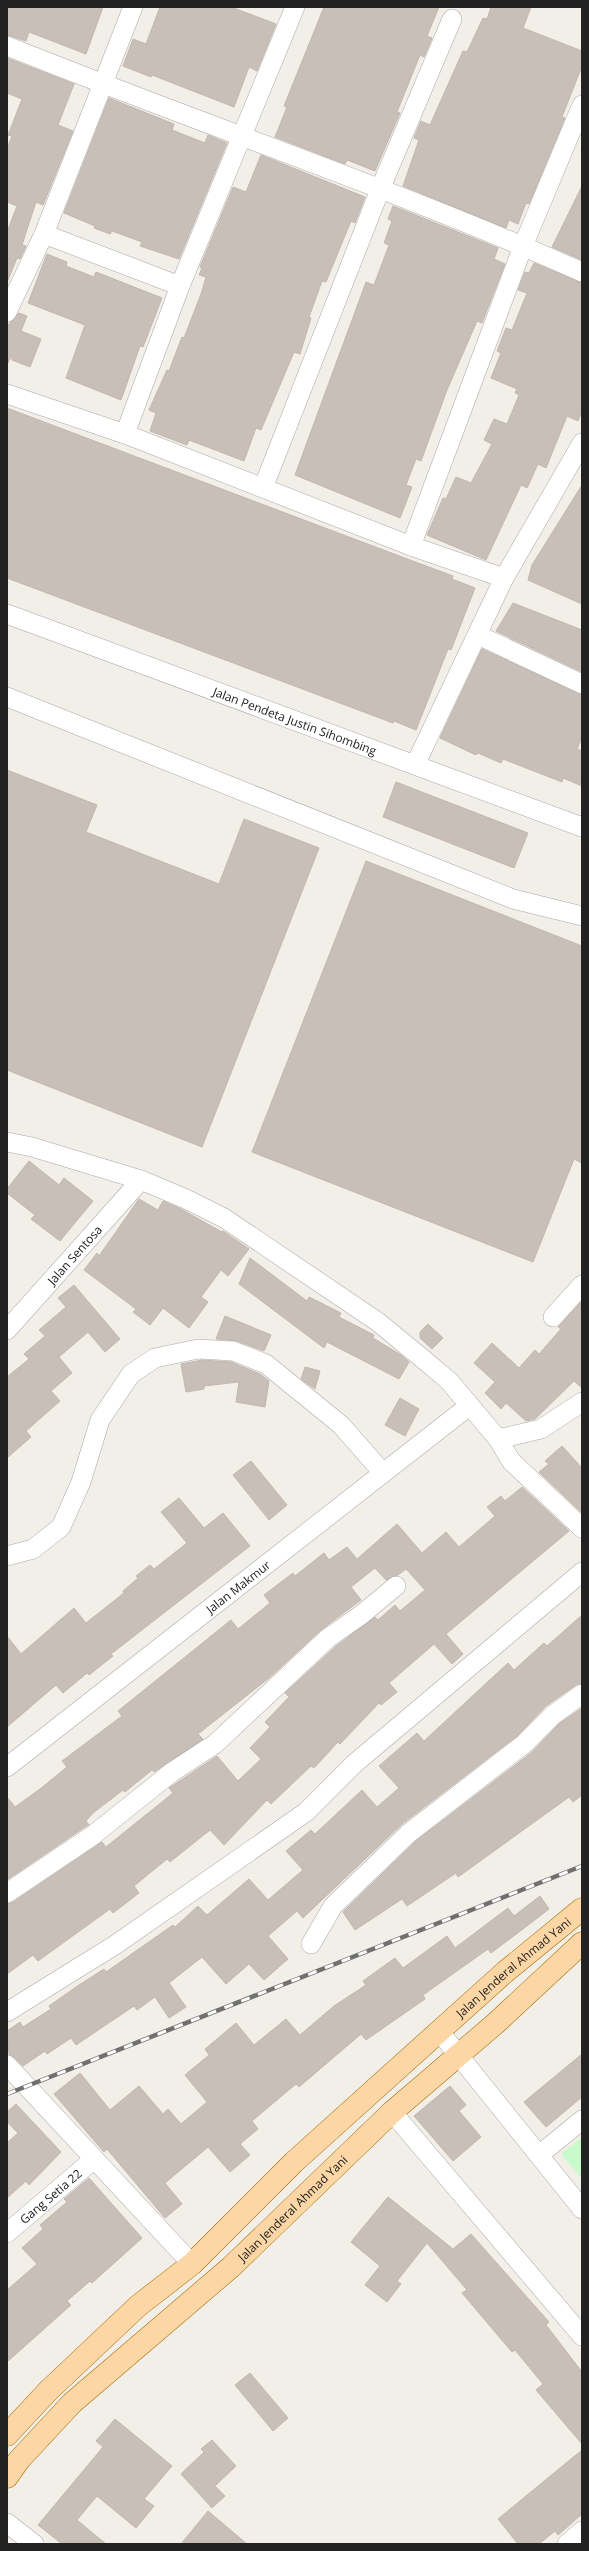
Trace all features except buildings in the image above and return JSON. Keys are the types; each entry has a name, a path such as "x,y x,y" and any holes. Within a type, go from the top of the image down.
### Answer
{"main road":[{"name":"Jalan Jenderal Ahmad Yani","path":"7,2435 48,2391 138,2306 192,2264 294,2162 505,1972 582,1909"},
{"name":"Jalan Jenderal Ahmad Yani","path":"9,2469 72,2403 231,2267 392,2112 459,2055 578,1949"},
{"path":"138,2306 161,2326"}],"street":[{"path":"7,312 44,234 133,7"},
{"path":"125,434 180,286 295,7"},
{"path":"263,488 381,187 452,19"},
{"path":"7,46 102,84 381,187 582,272"},
{"path":"411,546 523,246 582,105"},
{"path":"44,234 180,286"},
{"path":"7,394 125,434 411,546 504,578"},
{"path":"415,765 504,578 582,442"},
{"name":"Jalan Pendeta Justin Sihombing","path":"7,614 582,828"},
{"path":"478,635 582,684"},
{"path":"7,697 513,899 582,916"},
{"path":"7,1142 32,1147 142,1180 186,1199 224,1218 378,1322 449,1381 498,1439 511,1461 582,1528"},
{"name":"Jalan Sentosa","path":"7,1330 142,1180"},
{"path":"553,1317 582,1285"},
{"path":"7,1556 33,1549 61,1527 81,1482 100,1420 131,1374 155,1358 162,1356 198,1349 233,1351 266,1364 341,1425 382,1473"},
{"path":"498,1439 541,1429 582,1402"},
{"name":"Jalan Makmur","path":"7,1767 469,1406"},
{"path":"7,2012 115,1945 306,1812 354,1764 582,1572"},
{"path":"7,1893 92,1836 172,1772 215,1744 328,1638 361,1615 396,1586"},
{"path":"311,1944 333,1906 409,1833 518,1749 553,1715 582,1694"},
{"path":"439,2031 582,2209"},
{"path":"7,2065 192,2264"},
{"path":"392,2112 582,2336"},
{"path":"539,2155 582,2120"},
{"name":"Gang Setia 22","path":"7,2233 94,2159"},
{"path":"7,2522 34,2544"},
{"path":"566,2544 582,2531"}],"green space":[{"path":"582,2137 582,2179 561,2154"}],"railway":[{"path":"7,2094 582,1866"}]}
